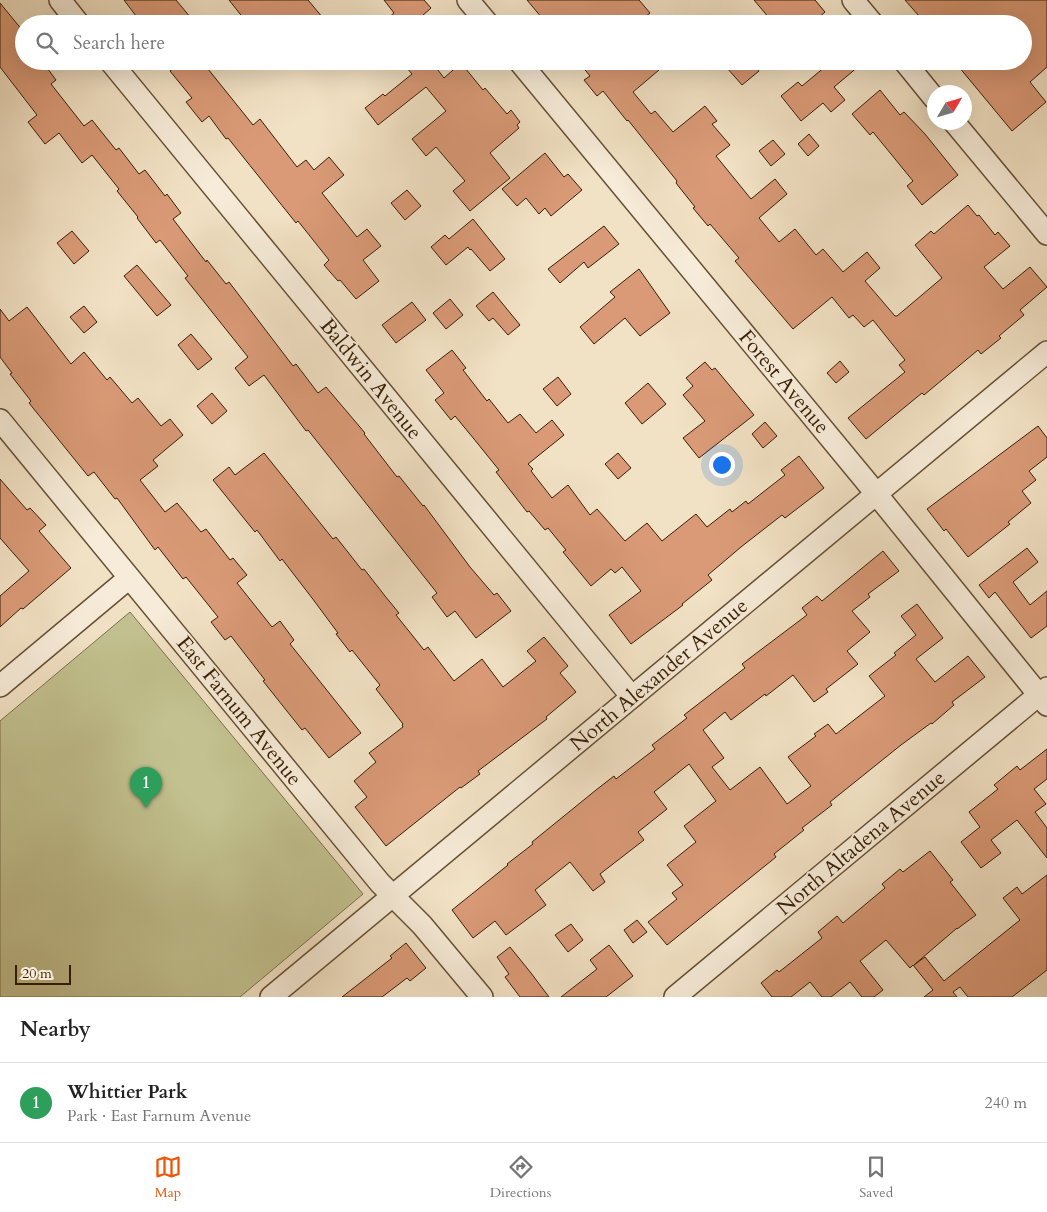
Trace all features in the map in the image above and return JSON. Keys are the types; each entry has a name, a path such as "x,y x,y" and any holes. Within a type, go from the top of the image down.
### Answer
{"street":[{"path":"60,0 72,15"},
{"path":"468,0 480,15"},
{"path":"853,0 866,15"},
{"name":"Baldwin Avenue","path":"117,70 632,697"},
{"name":"Forest Avenue","path":"526,70 1044,696"},
{"path":"911,70 927,89"},
{"path":"961,130 1047,234"},
{"name":"North Alexander Avenue","path":"271,997 1047,352"},
{"name":"East Farnum Avenue","path":"0,420 380,883 422,925 482,997"},
{"path":"0,686 129,578"},
{"name":"North Altadena Avenue","path":"675,997 1044,696"}],"shaded area":[{"path":"130,612 363,894 240,997 0,997 0,721"}],"building":[{"path":"124,0 176,0 188,15 135,15"},
{"path":"229,0 308,0 320,15 241,15"},
{"path":"384,0 424,0 431,8 423,15 392,15 394,13"},
{"path":"527,0 639,0 650,13 647,15 540,15"},
{"path":"754,0 815,0 825,12 822,15 767,15"},
{"path":"905,0 1047,0 1047,67 1030,82 1046,102 1012,131 961,70 1032,70 1032,15 918,15"},
{"path":"0,3 15,21 15,70 49,70 56,80 51,84 84,126 92,120 116,150 119,148 139,174 145,170 181,213 173,219 206,262 207,260 226,284 229,282 293,366 296,364 318,393 326,387 365,433 397,477 399,476 424,505 470,567 494,595 497,593 511,611 476,638 455,611 447,617 432,597 437,593 308,430 306,431 264,375 249,386 235,368 248,357 185,278 188,276 160,240 156,243 117,191 119,189 92,155 82,163 59,133 45,144 28,122 37,115 0,67"},
{"path":"209,70 253,125 260,119 297,167 306,160 314,170 329,157 344,175 322,193 357,237 367,229 381,246 363,260 379,281 356,299 340,280 338,281 324,265 329,260 298,221 296,223 228,138 226,139 209,116 202,122 186,102 192,98 170,71"},
{"path":"409,70 438,70 444,78 453,70 467,70 507,114 511,110 520,122 517,125 519,128 490,153 510,178 470,211 453,191 465,181 436,147 426,156 412,139 446,111 426,87 378,125 365,108 383,94 385,96 412,74"},
{"path":"585,70 659,70 633,92 651,114 655,111 673,132 705,106 717,121 712,124 730,145 716,156 751,199 775,179 787,194 759,218 779,242 795,229 816,255 823,249 843,272 867,252 880,268 865,281 895,316 942,278 915,245 931,231 934,234 968,205 995,235 998,232 1010,246 984,267 1003,289 1030,267 1047,287 1020,310 1024,315 999,336 1001,338 981,354 978,350 924,395 922,393 866,439 848,418 905,372 899,365 905,360 873,320 864,327 853,315 849,318 832,297 793,329 735,261 739,258 710,224 708,226 693,208 695,207 676,183 677,181 628,120 603,91 597,96 584,80 590,76"},
{"path":"729,70 758,70 759,71 742,85"},
{"path":"821,70 854,70 834,87 845,100 831,112 823,103 801,121 781,96 798,82 802,86"},
{"path":"880,90 900,115 904,112 925,134 958,175 922,205 907,186 913,181 873,132 870,135 852,114"},
{"path":"809,134 819,146 808,156 798,144"},
{"path":"773,140 785,154 771,166 759,151"},
{"path":"545,153 564,177 568,174 582,190 551,216 545,208 539,214 526,198 517,206 502,189"},
{"path":"407,190 421,206 405,220 391,203"},
{"path":"473,219 505,259 490,271 468,247 446,265 431,247 445,235 449,239"},
{"path":"604,226 619,244 588,268 584,262 560,283 548,269"},
{"path":"72,231 89,251 74,264 57,243"},
{"path":"137,265 171,305 157,316 124,276"},
{"path":"639,269 670,313 640,336 625,318 594,344 580,327 615,297 610,292"},
{"path":"493,292 520,325 508,335 493,318 489,321 476,306"},
{"path":"450,299 463,315 446,329 433,313"},
{"path":"412,302 426,320 396,343 382,325"},
{"path":"84,306 97,322 84,333 70,317"},
{"path":"27,307 71,364 84,352 107,380 110,377 132,403 138,398 161,426 170,419 183,435 153,460 158,466 140,480 165,512 177,503 201,532 206,529 230,560 233,558 247,575 237,583 272,627 280,621 294,640 290,644 361,733 329,758 305,728 302,730 263,681 265,680 231,636 225,640 211,622 218,617 186,577 183,579 158,547 155,550 117,498 115,499 94,472 88,476 29,403 31,401 10,374 12,373 0,357 0,309 9,321"},
{"path":"191,334 212,359 198,370 178,345"},
{"path":"452,350 466,368 463,370 487,401 489,399 508,423 520,414 536,433 552,420 564,435 528,464 533,469 531,471 552,498 568,485 590,515 597,509 625,541 647,523 662,541 696,514 707,527 730,509 732,512 746,501 748,504 785,475 781,470 799,456 824,488 785,518 782,515 741,547 708,575 712,580 683,605 631,644 609,615 641,591 622,567 615,573 611,569 591,586 563,552 566,550 548,528 545,530 529,511 527,512 496,472 499,470 455,416 451,420 435,400 444,393 426,370"},
{"path":"840,361 849,372 836,383 827,373"},
{"path":"705,362 712,370 715,368 754,415 699,458 683,438 705,421 683,395 693,386 686,378"},
{"path":"558,377 571,394 557,406 543,389"},
{"path":"648,383 666,404 642,424 625,403"},
{"path":"212,393 227,411 212,424 197,406"},
{"path":"765,422 777,436 763,448 752,434"},
{"path":"1038,426 1047,438 1047,457 1029,471 1036,480 1022,491 1031,503 1008,522 1010,524 968,557 927,509"},
{"path":"264,453 333,539 336,537 362,570 364,569 399,613 396,615 424,650 428,647 454,681 482,659 503,687 536,661 527,651 544,637 568,666 560,673 576,692 546,717 547,719 478,771 480,774 460,787 386,846 355,807 367,797 354,781 376,762 369,753 403,727 403,724 376,689 380,685 352,650 350,652 336,634 338,633 282,559 280,561 257,530 255,532 213,480 229,467 235,475"},
{"path":"618,453 631,468 618,479 605,464"},
{"path":"0,479 27,510 30,508 46,525 39,531 71,568 0,627 0,596 29,571 0,538"},
{"path":"1027,548 1038,562 1013,582 1030,605 1047,591 1047,626 1031,638 995,592 989,598 979,585"},
{"path":"883,551 899,571 868,594 870,597 852,611 870,632 847,651 858,664 826,689 828,692 814,702 793,675 731,720 725,712 703,730 724,758 712,767 730,790 760,767 787,804 811,786 788,757 816,736 814,734 828,724 836,734 885,696 869,676 896,655 894,653 916,635 901,616 917,604 943,638 916,659 935,682 968,656 985,677 952,702 954,705 932,724 901,745 830,802 832,805 802,828 804,830 774,854 776,857 667,945 648,922 677,899 672,893 683,885 667,865 696,842 684,826 716,801 689,764 654,792 667,809 638,832 644,840 600,874 605,882 593,891 570,862 535,890 546,905 506,935 495,921 473,938 452,910 596,790 614,776 616,779 655,749 652,745 687,718 684,715 745,668 742,664 807,615 802,608 817,596 822,601"},
{"path":"1047,749 1047,779 1034,789 1046,804 1035,812 1047,828 1047,858 1017,820 991,840 1001,853 981,868 961,842 980,827 969,812 998,789 994,785 1017,766 1020,770"},
{"path":"930,851 953,880 950,882 976,915 957,928 914,965 925,957 944,981 1020,920 1003,898 1017,887 1022,894 1047,875 1047,970 1012,997 968,997 960,987 953,992 957,997 924,997 933,990 913,965 910,968 886,940 860,961 883,990 874,997 862,997 850,982 831,997 822,997 810,982 791,997 772,997 761,983 777,970 779,972 822,938 818,932 837,916 843,923 885,888 882,884 900,869 903,872"},
{"path":"637,920 647,932 633,943 624,930"},
{"path":"571,924 583,940 568,952 555,935"},
{"path":"406,943 426,968 410,981 407,978 382,997 342,997 392,958 390,956"},
{"path":"609,945 633,976 606,997 561,997 597,969 590,960"},
{"path":"510,947 549,997 520,997 505,977 509,974 497,957"}],"place":[{"name":"Whittier Park","path":"146,808"}]}
